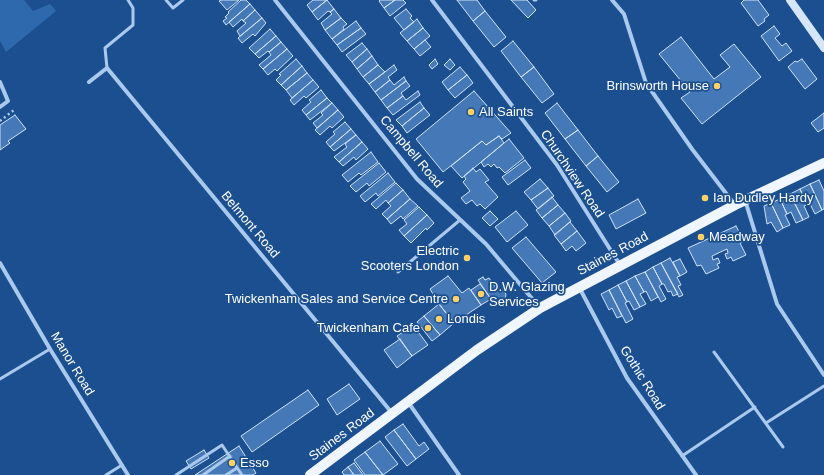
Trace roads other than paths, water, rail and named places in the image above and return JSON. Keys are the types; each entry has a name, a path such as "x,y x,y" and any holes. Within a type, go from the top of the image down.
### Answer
{"main road":[{"name":"Staines Road","path":"310,475 477,350 540,308 745,199 824,163"}],"street":[{"name":"Campbell Road","path":"275,0 417,179 486,244 540,308"},
{"name":"Churchview Road","path":"432,0 557,165 620,265"},
{"path":"612,0 624,14 646,83 692,149 735,205"},
{"path":"790,0 824,48"},
{"path":"88,82 107,68"},
{"name":"Belmont Road","path":"107,68 392,413"},
{"path":"0,82 8,101 0,107"},
{"path":"745,199 777,304 824,375"},
{"name":"Manor Road","path":"0,263 50,349 128,475"},
{"name":"Gothic Road","path":"579,287 627,378 696,475"},
{"path":"408,402 459,475"}],"lane":[{"path":"107,68 105,48 133,25 133,8 128,0"},
{"path":"166,0 173,8 183,0"},
{"path":"398,272 460,220"},
{"path":"0,379 50,349"},
{"path":"714,352 783,447"},
{"path":"766,422 824,386"},
{"path":"682,456 755,407"},
{"path":"176,475 222,445 242,475"},
{"path":"203,475 230,456"},
{"path":"106,475 122,465"},
{"path":"226,475 237,468"}],"place":[{"name":"Brinsworth House","path":"717,86"},
{"name":"All Saints","path":"471,112"},
{"name":"Ian Dudley Hardy","path":"705,198"},
{"name":"Meadway","path":"701,237"},
{"name":"Electric Scooters London","path":"467,258"},
{"name":"D.W. Glazing Services","path":"481,294"},
{"name":"Twickenham Sales and Service Centre","path":"456,299"},
{"name":"Londis","path":"439,319"},
{"name":"Twickenham Cafe","path":"428,328"},
{"name":"Esso","path":"232,463"}]}
